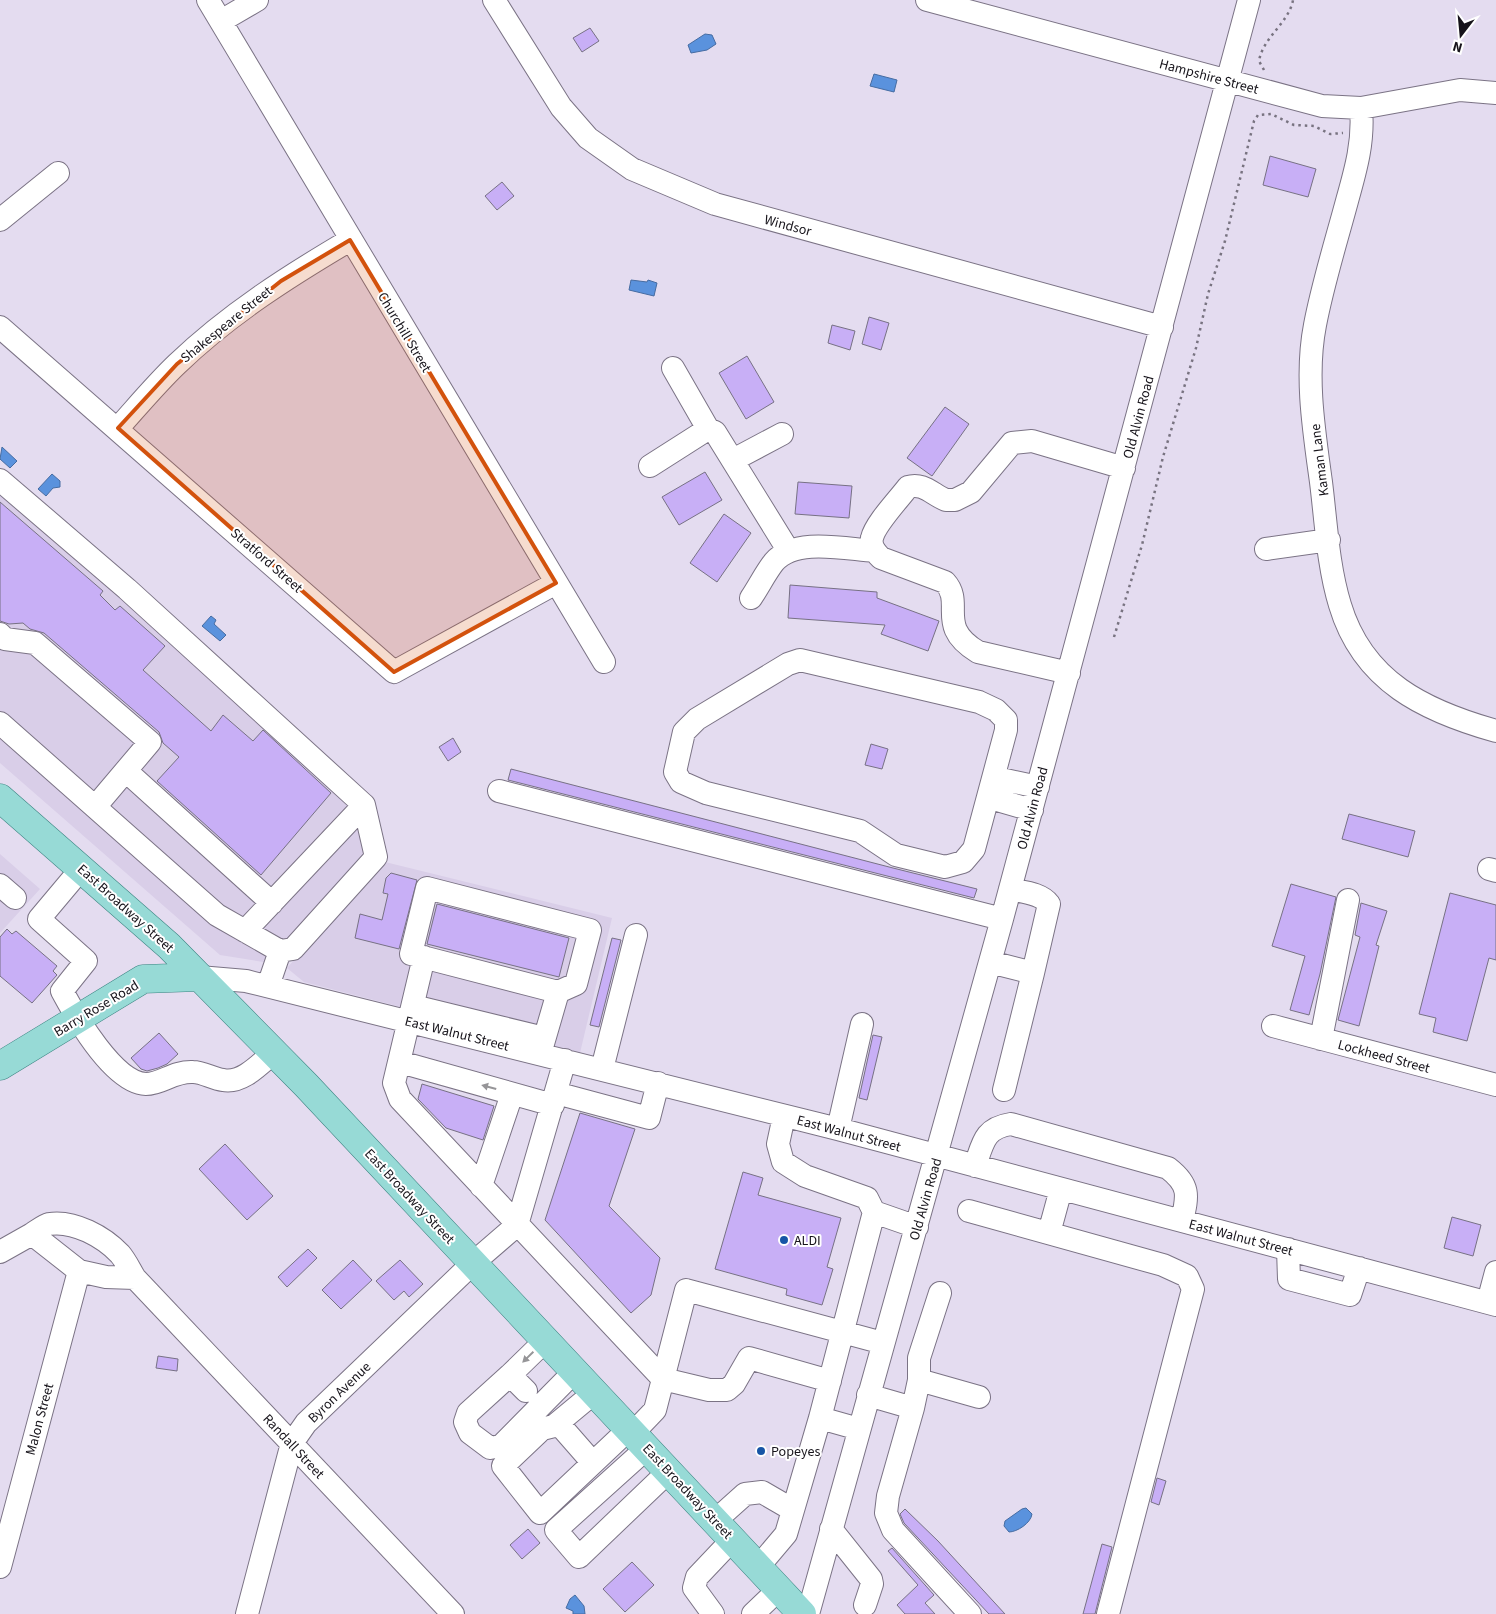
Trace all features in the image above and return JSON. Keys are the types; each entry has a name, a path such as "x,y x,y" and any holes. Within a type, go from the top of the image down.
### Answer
{"main road":[{"name":"East Broadway Street","path":"0,798 169,946 200,976 474,1263 802,1614"},
{"name":"Barry Rose Road","path":"0,1066 143,978 200,976"}],"street":[{"name":"Churchill Street","path":"208,0 604,662"},
{"path":"221,21 257,0"},
{"name":"Windsor","path":"494,0 561,107 588,138 632,169 715,204 1162,328"},
{"name":"Hampshire Street","path":"927,0 1322,106 1361,108 1460,90 1496,93"},
{"name":"Old Alvin Road","path":"808,1614 1032,810 1249,0"},
{"name":"Kaman Lane","path":"1361,108 1362,132 1358,159 1319,305 1312,345 1314,418 1329,540 1340,606 1348,626 1370,662 1398,688 1417,702 1458,720 1496,731"},
{"path":"0,220 58,173"},
{"name":"Shakespeare Street","path":"118,428 177,364 240,310 281,281 350,240"},
{"name":"Stratford Street","path":"0,327 118,428 394,672 556,583"},
{"path":"673,368 708,429 715,432 788,550"},
{"path":"650,466 708,429"},
{"path":"733,460 782,434"},
{"path":"1069,674 978,652 968,646 957,634 953,625 951,594 945,582 881,558 874,551 871,539 908,487 914,485 922,486 946,500 964,496 971,492 1012,443 1032,441 1124,468"},
{"path":"0,480 126,589 364,805 376,857 294,949 280,951 217,915 0,723"},
{"path":"1266,549 1329,540"},
{"path":"752,598 775,562 788,550 803,547 874,551"},
{"path":"2,639 35,643 150,742 95,807"},
{"path":"1032,810 997,800 991,789 1006,730 1006,720 996,710 979,702 800,660 788,664 697,720 684,732 675,772 680,782 706,793 860,831 896,856 945,867 963,862 974,849 991,789 1001,778 1038,787"},
{"path":"126,770 272,903"},
{"path":"499,791 1002,919"},
{"path":"245,931 364,805"},
{"path":"81,869 39,918 86,961 62,991 77,1019 109,1060 129,1078 144,1084 152,1084 172,1074 184,1072 195,1072 223,1080 235,1081 274,1052"},
{"path":"427,888 590,930 576,984 558,992 410,954 427,888"},
{"path":"1004,1090 1049,904 1046,899 1010,889"},
{"path":"1320,1039 1348,900"},
{"path":"602,1069 636,934"},
{"path":"268,986 280,951"},
{"path":"424,957 394,1083 400,1099 663,1379 709,1390 727,1390 734,1384 749,1358 830,1380"},
{"path":"990,962 1033,973"},
{"name":"East Walnut Street","path":"200,976 246,981 411,1013 542,1046 566,1060 838,1129 1492,1304"},
{"path":"542,1046 558,992"},
{"path":"838,1129 862,1024"},
{"name":"Lockheed Street","path":"1273,1026 1496,1085"},
{"path":"517,1225 566,1060"},
{"path":"400,1062 512,1094 554,1099 648,1118 658,1083"},
{"path":"481,1186 512,1094"},
{"path":"759,1566 786,1534 820,1418 874,1212 867,1198 805,1176 783,1162 778,1144 784,1116"},
{"path":"975,1166 985,1136 998,1126 1011,1124 1168,1168 1181,1178 1186,1190 1187,1200 1182,1221"},
{"path":"1049,1233 1061,1189"},
{"path":"969,1211 1163,1265 1187,1276 1193,1289 1108,1614"},
{"path":"874,1212 917,1227"},
{"name":"Randall Street","path":"0,1252 48,1224 67,1225 84,1230 104,1240 120,1255 135,1278 453,1614"},
{"name":"Byron Avenue","path":"247,1614 292,1443 306,1423 474,1263 517,1225"},
{"path":"32,1234 79,1271 106,1277 135,1278"},
{"name":"Malon Street","path":"0,1567 79,1271"},
{"path":"1492,1304 1496,1272"},
{"path":"556,1530 637,1437 655,1410 686,1290 883,1343"},
{"path":"940,1293 919,1358 920,1380 888,1496 886,1513 893,1530 970,1614"},
{"path":"546,1340 468,1413 465,1422 470,1433 490,1448 501,1446 575,1371"},
{"path":"510,1375 526,1391"},
{"path":"920,1380 978,1397"},
{"path":"595,1392 558,1423 542,1429 503,1466 578,1557 669,1471"},
{"path":"868,1395 913,1408"},
{"path":"820,1418 859,1430"},
{"path":"558,1423 594,1463"},
{"path":"540,1513 594,1463 637,1437"},
{"path":"712,1614 694,1588 697,1577 745,1494 762,1492 793,1510"},
{"path":"831,1529 871,1579 872,1584 865,1611"},
{"path":"753,1614 779,1589"}],"path":[{"path":"1265,71 1259,61 1260,54 1285,17 1292,0"},
{"path":"1114,637 1142,545 1163,457 1196,348 1208,294 1225,241 1254,122 1258,115 1271,114 1289,123 1314,126 1330,134 1362,132"}],"highlighted area":[{"path":"350,240 556,583 394,672 118,428 177,364 281,281"}],"shaded area":[{"path":"0,475 371,801 384,853 282,965 220,955 0,763"},
{"path":"0,854 40,889 0,933"},
{"path":"381,861 612,918 580,1053 304,982 287,968"}],"water":[{"path":"705,34 712,35 716,44 707,50 691,53 688,45"},
{"path":"874,74 897,80 894,92 870,86"},
{"path":"631,280 647,282 648,280 657,283 654,296 629,290"},
{"path":"2,447 17,461 10,468 0,459"},
{"path":"52,474 60,481 60,487 53,488 46,496 38,489"},
{"path":"211,616 216,620 214,624 226,635 220,641 202,626"},
{"path":"1026,1508 1032,1514 1029,1521 1020,1529 1009,1532 1004,1526 1005,1521"},
{"path":"575,1595 584,1606 585,1614 573,1614 573,1611 566,1608 570,1599"}],"building":[{"path":"590,28 599,41 582,52 573,38"},
{"path":"1270,156 1316,169 1308,197 1263,185"},
{"path":"502,182 514,196 497,210 485,196"},
{"path":"869,317 889,323 881,350 862,344"},
{"path":"832,325 855,331 850,350 828,343"},
{"path":"747,356 774,402 746,419 719,373"},
{"path":"945,407 969,424 932,476 907,458"},
{"path":"705,472 722,500 679,525 662,497"},
{"path":"798,482 852,486 849,518 795,514"},
{"path":"0,502 103,591 100,595 115,610 120,606 165,646 143,670 211,731 223,715 253,741 263,730 331,793 261,875 157,781 179,757 163,743 159,732 44,633 30,629 23,623 9,624 0,621"},
{"path":"724,514 751,533 717,582 690,563"},
{"path":"790,585 877,592 877,598 939,621 928,651 881,634 885,625 788,618"},
{"path":"453,738 461,752 448,761 439,747"},
{"path":"871,744 888,749 882,769 865,765"},
{"path":"511,769 977,889 974,898 508,780"},
{"path":"1349,814 1415,831 1408,857 1342,839"},
{"path":"391,873 417,880 399,949 355,938 360,914 382,920 388,894 383,893 386,878"},
{"path":"1291,884 1336,897 1320,974 1309,1015 1290,1010 1305,956 1272,946"},
{"path":"1450,893 1496,905 1496,960 1489,958 1467,1041 1433,1032 1436,1018 1419,1014"},
{"path":"1361,903 1387,911 1376,945 1379,946 1359,1026 1338,1020 1360,937 1355,935"},
{"path":"437,904 569,938 559,977 427,944"},
{"path":"7,929 12,934 16,931 57,966 53,971 57,975 32,1003 0,976 0,937"},
{"path":"612,938 621,940 599,1027 590,1025"},
{"path":"159,1033 178,1054 167,1064 158,1068 147,1071 141,1069 131,1058"},
{"path":"873,1035 882,1037 867,1100 859,1098"},
{"path":"422,1084 494,1106 483,1140 446,1128 418,1099"},
{"path":"580,1113 635,1129 609,1206 660,1258 651,1295 631,1313 545,1220"},
{"path":"225,1144 273,1196 247,1220 199,1169"},
{"path":"743,1172 763,1178 758,1195 841,1218 827,1267 833,1269 822,1305 786,1295 787,1289 715,1269"},
{"path":"1452,1217 1481,1225 1473,1256 1444,1248"},
{"path":"308,1249 317,1258 287,1287 278,1277"},
{"path":"353,1260 372,1280 341,1309 322,1290"},
{"path":"400,1260 423,1284 409,1297 404,1291 394,1300 376,1281"},
{"path":"158,1356 178,1359 177,1371 156,1368"},
{"path":"1157,1478 1166,1481 1159,1505 1151,1502"},
{"path":"905,1509 938,1541 1005,1614 989,1614 904,1523 900,1514"},
{"path":"528,1529 540,1543 522,1559 510,1545"},
{"path":"1102,1544 1112,1547 1095,1614 1083,1614"},
{"path":"892,1548 934,1595 925,1603 935,1614 905,1614 897,1605 918,1585 888,1551"},
{"path":"632,1562 654,1585 625,1612 603,1589"}],"place":[{"name":"ALDI","path":"784,1240"},
{"name":"Popeyes","path":"761,1451"}]}
